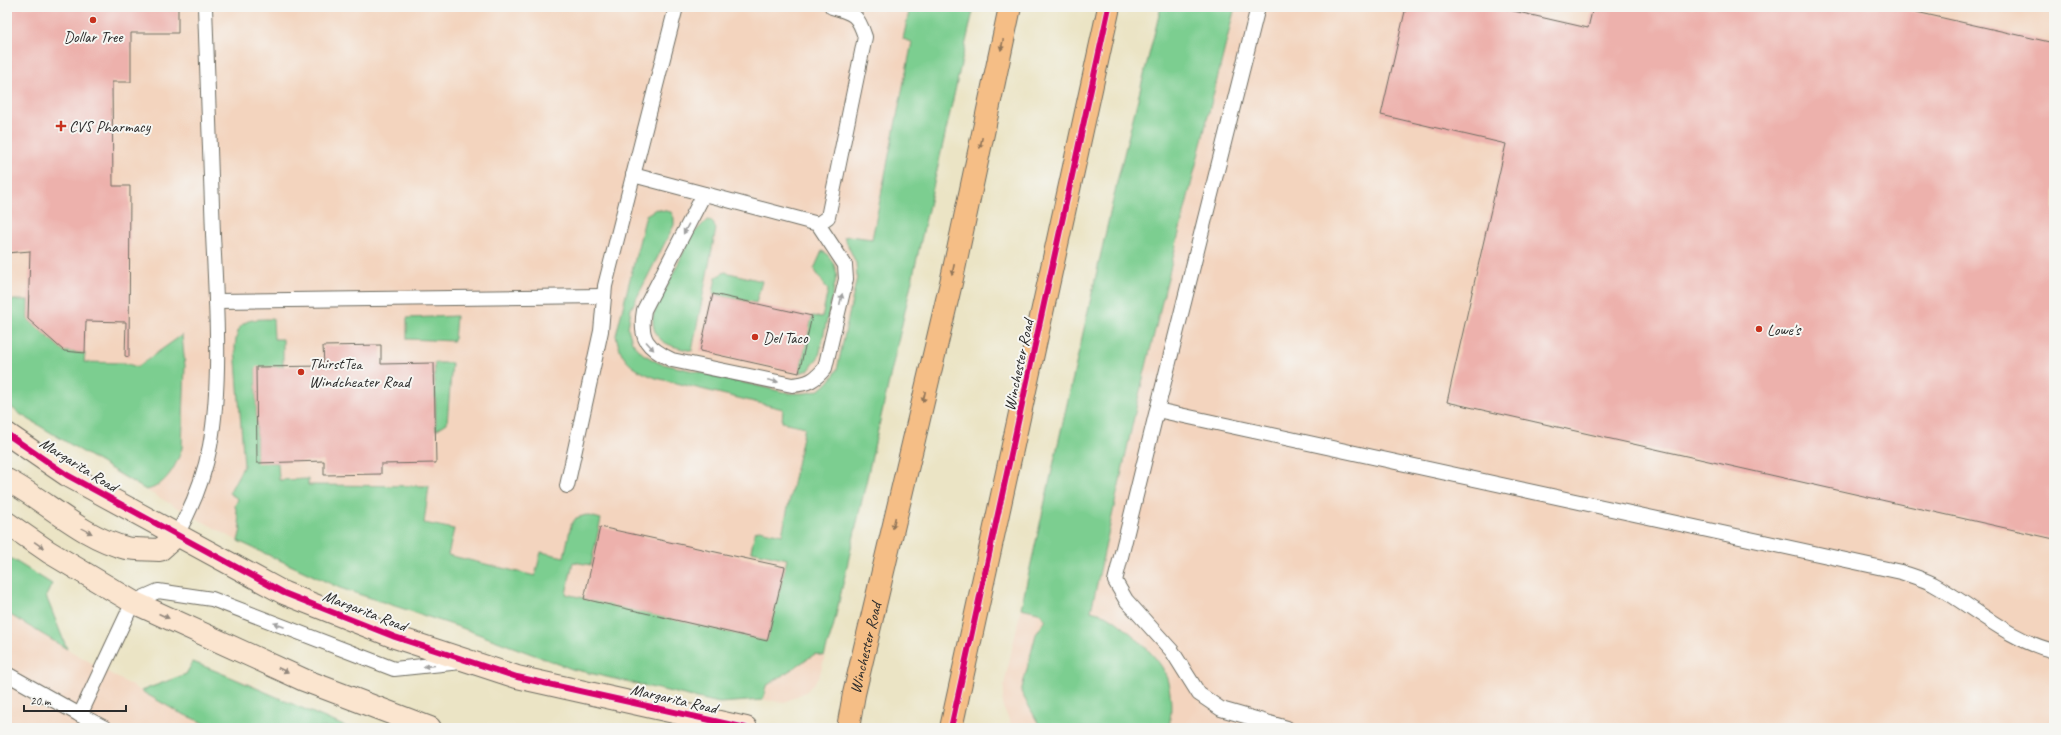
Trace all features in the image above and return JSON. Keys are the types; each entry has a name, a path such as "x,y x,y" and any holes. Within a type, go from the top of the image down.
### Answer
{"main road":[{"name":"Winchester Road","path":"848,728 854,694 950,283 1010,7"},
{"name":"Winchester Road","path":"951,728 1109,7"},
{"name":"Margarita Road","path":"7,434 67,475 176,536 284,593 395,637 517,677 746,728"},
{"path":"7,480 75,525 102,539 127,548 160,550 176,536"},
{"path":"7,523 49,552 133,602 304,680 430,728"}],"lane":[{"path":"176,536 194,501 210,446 215,403 216,301 205,7"},
{"path":"567,486 601,331 605,286 676,7"},
{"path":"818,224 828,217 865,37 860,21 850,12 832,7"},
{"path":"1258,7 1115,581 1126,600 1172,651 1199,694 1221,709 1287,728"},
{"path":"633,175 818,224 845,265 846,278 825,368 817,378 806,384 792,385 672,360 655,352 645,341 641,326 644,310 704,194"},
{"path":"216,301 604,296"},
{"path":"1157,410 1901,572 1933,584 1994,624 2042,648 2054,651"},
{"path":"80,715 133,602 158,592 212,599 394,669 468,661"},
{"path":"7,674 105,728"}],"shaded area":[{"path":"7,7 974,7 833,628 819,677 807,691 785,702 763,700 719,703 572,669 462,628 340,588 238,541 122,477 7,404"},
{"path":"1161,7 2054,7 2054,728 1013,728 1002,705 1005,680 1118,178"},
{"path":"7,556 52,584 46,596 67,649 141,691 186,674 193,662 246,682 302,709 349,728 7,728"}],"green space":[{"path":"910,7 974,7 833,628 824,656 815,654 766,686 763,700 719,703 572,669 462,628 340,588 238,541 241,529 235,506 238,499 229,493 244,465 235,348 236,338 241,326 245,323 256,319 273,319 274,339 283,339 283,367 256,368 257,462 278,463 279,480 308,479 308,485 429,486 424,523 454,529 448,555 535,576 541,552 564,557 571,525 576,518 586,515 601,519 591,565 573,562 566,594 767,641 787,559 751,551 755,532 759,530 782,535 805,427 782,422 783,409 656,378 640,371 629,363 621,352 616,335 646,215 656,209 671,212 674,218 674,225 631,309 628,328 632,342 643,354 659,363 788,393 805,393 817,390 822,388 832,378 837,370 857,277 856,263 844,237 849,236 872,239 912,42 903,39"},
{"path":"1161,7 1235,7 1138,399 1091,611 1111,618 1117,622 1133,635 1162,666 1170,694 1171,714 1169,728 1041,728 1021,692 1036,634 1046,620 1038,612 1021,608 1118,178"},
{"path":"707,220 712,221 716,229 692,351 669,345 664,342 655,332 653,315 692,235"},
{"path":"822,251 830,257 837,274 819,356 809,370 799,373 812,316 822,317 828,290 814,269"},
{"path":"725,272 762,281 756,303 713,294 716,277"},
{"path":"7,300 28,300 28,319 64,351 85,353 84,362 125,363 137,367 182,335 185,366 182,448 173,468 159,485 146,490 20,414 7,404"},
{"path":"456,316 454,341 407,339 407,318"},
{"path":"434,363 452,363 447,423 436,430"},
{"path":"7,556 52,584 46,596 67,649 7,613"},
{"path":"193,662 349,728 215,728 178,712 141,691 186,674"}],"building":[{"name":"CVS Pharmacy","path":"7,7 178,7 178,33 131,33 131,82 112,82 113,186 130,186 129,357 125,356 126,322 86,321 85,353 64,351 28,319 30,251 7,253"},
{"name":"Lowe's","path":"1406,7 1496,7 1588,28 1593,7 1894,7 2054,43 2054,539 1447,402 1506,144 1381,115"},
{"name":"Del Taco","path":"713,294 812,316 799,373 700,351"},
{"path":"381,345 381,364 434,363 436,463 381,464 381,474 324,475 324,461 257,463 256,367 324,366 323,346"},
{"path":"600,527 785,567 767,641 584,599"}],"cycle path":[{"path":"951,728 1109,7"},
{"path":"7,434 67,475 284,593 395,637 517,677 746,728"}],"place":[{"name":"Dollar Tree","path":"93,20"},
{"name":"CVS Pharmacy","path":"61,126"},
{"name":"Lowe's","path":"1759,329"},
{"name":"Del Taco","path":"755,337"},
{"name":"ThirstTea Windcheater Road","path":"301,372"}]}
